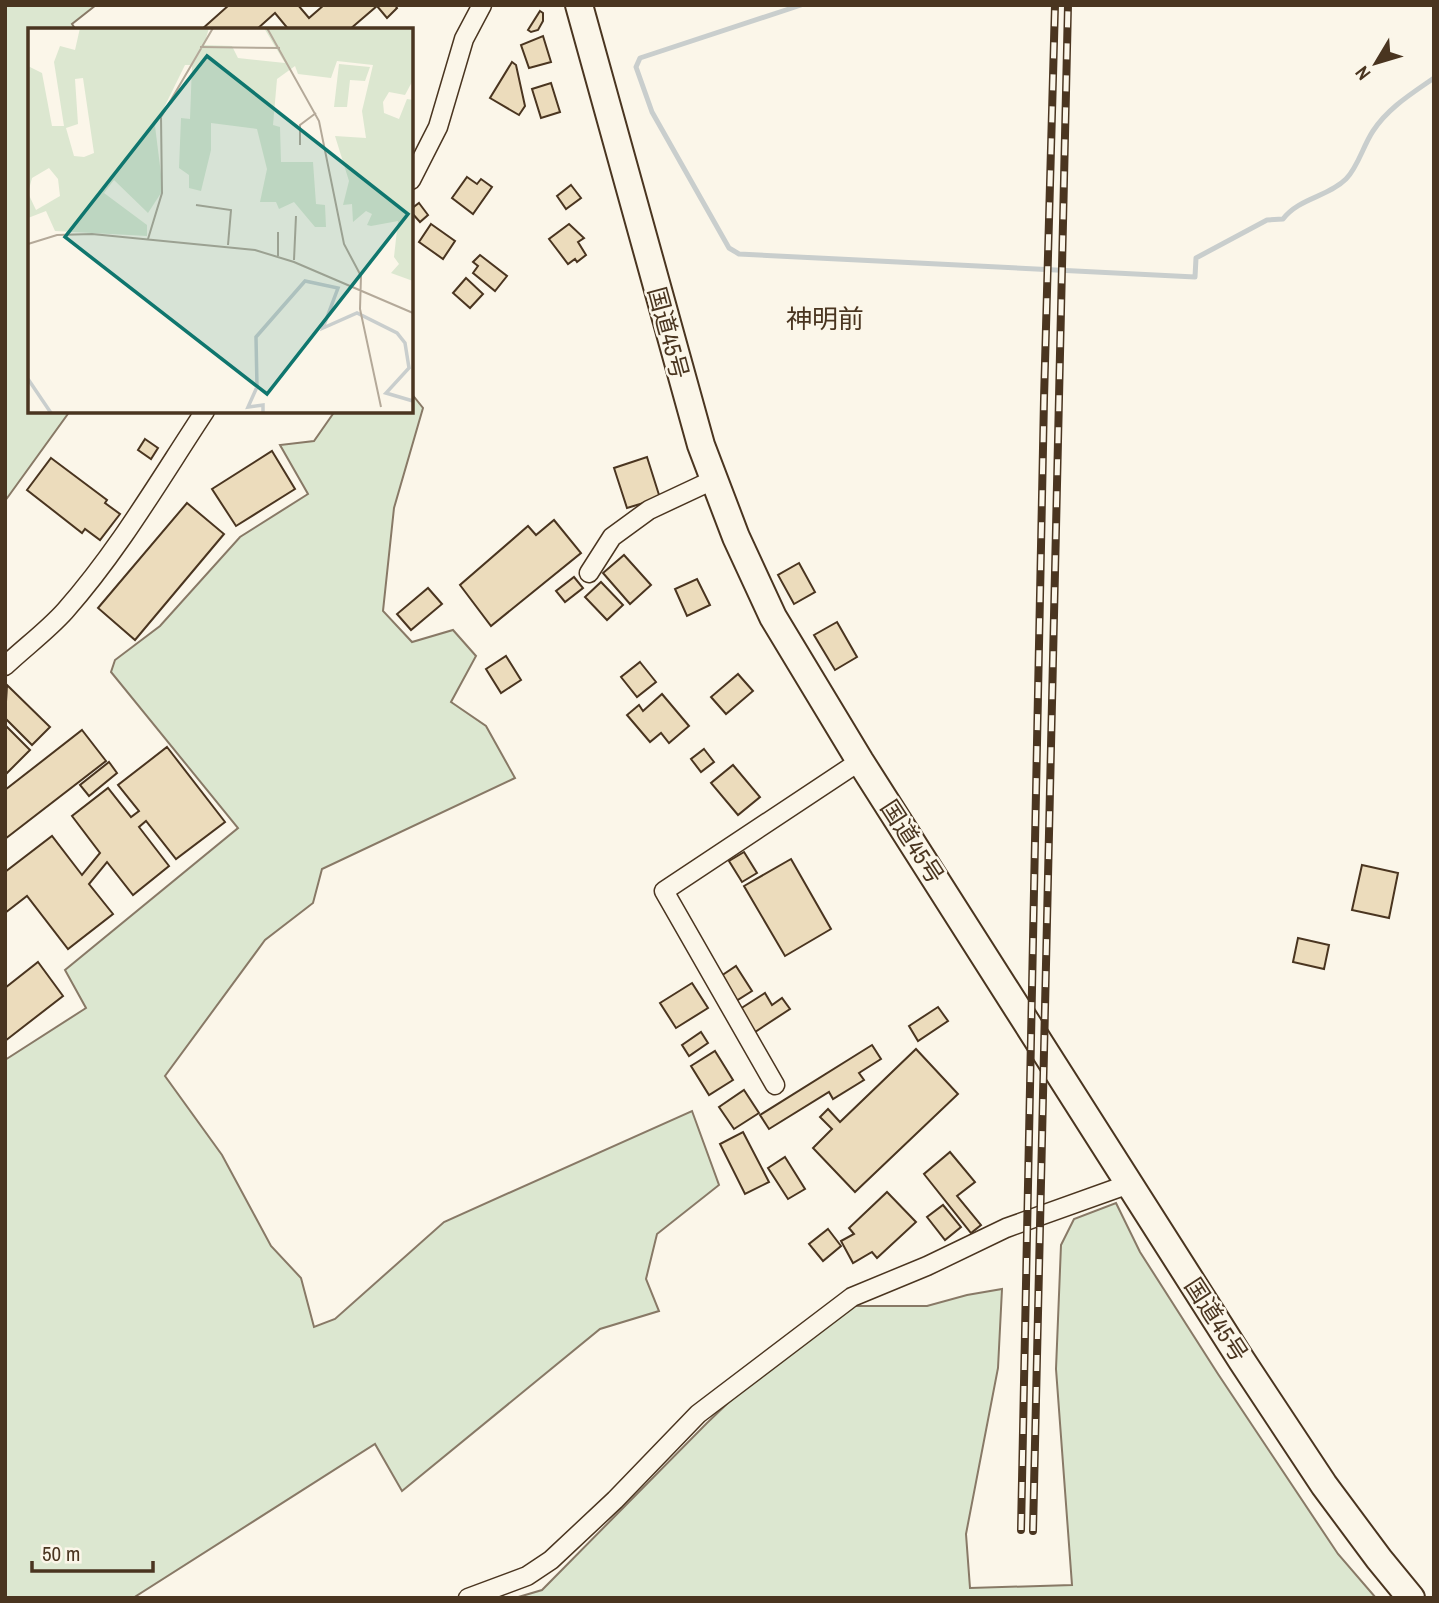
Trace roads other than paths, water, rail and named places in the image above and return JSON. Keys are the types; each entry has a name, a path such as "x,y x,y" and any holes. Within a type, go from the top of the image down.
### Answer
{"highway":[{"name":"国道45号","path":"579,5 680,377 713,480 773,617 860,761 1324,1485 1412,1598"}],"street":[{"path":"413,176 438,127 464,39 482,5"},
{"path":"5,666 63,613 93,577 122,538 204,413"},
{"path":"589,573 612,537 649,510 713,480"},
{"path":"775,1085 664,891 860,761"},
{"path":"468,1598 527,1576 551,1560 615,1500 698,1414 852,1297 927,1266 1006,1228 1129,1184"}],"waterway":[{"path":"801,5 640,58 636,67 652,112 729,248 739,254 1195,277 1196,258 1267,220 1283,219 1297,206 1339,185 1350,174 1369,137 1386,115 1434,78"}],"railway":[{"path":"1021,1530 1044,399 1055,5"},
{"path":"1033,1531 1068,5"}],"district":[{"name":"神明前","path":"825,319"}]}
